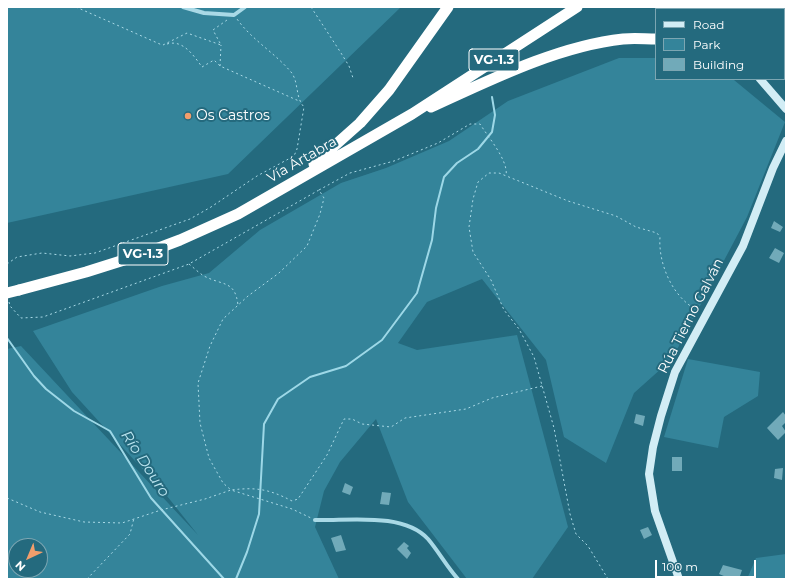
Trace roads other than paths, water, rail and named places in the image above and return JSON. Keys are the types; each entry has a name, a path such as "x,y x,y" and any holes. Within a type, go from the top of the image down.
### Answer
{"highway":[{"path":"260,201 306,170 360,123 389,90 448,7"},
{"name":"Vía Ártabra","path":"8,296 19,290 86,272 143,254 180,240 260,201 412,114 577,7"},
{"path":"412,114 426,110 504,74 555,55 622,40 655,39"}],"street":[{"path":"183,7 204,13 234,15 245,7"},
{"path":"761,80 786,109"},
{"name":"Rúa Tierno Galván","path":"679,579 655,511 649,474 659,424 675,372 743,246 773,168 786,141"},
{"path":"315,520 371,520 403,523 418,531 428,540 458,579"}],"waterway":[{"path":"236,579 247,552 259,514 264,424 278,399 310,377 346,366 382,340 417,293 432,240 436,208 444,177 457,163 478,149 492,132 495,115 492,97"},
{"name":"Río Douro","path":"7,338 34,376 46,389 74,411 110,431 151,498 224,579"}],"place":[{"name":"Os Castros","path":"188,116"}]}
